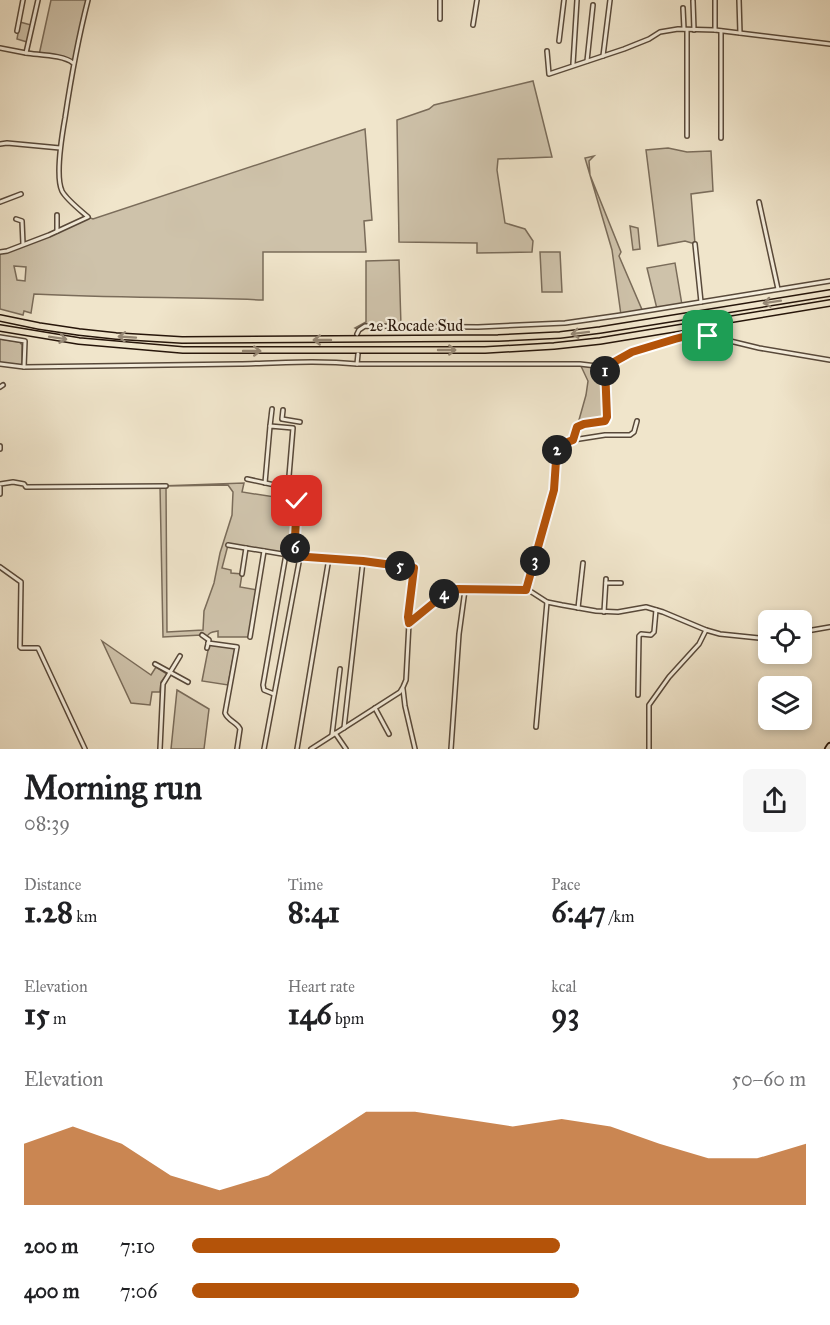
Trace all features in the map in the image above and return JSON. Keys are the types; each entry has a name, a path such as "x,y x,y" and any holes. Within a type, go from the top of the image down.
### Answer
{"highway":[{"name":"2e Rocade Sud","path":"0,318 79,332 182,340 509,338 600,330 830,293"},
{"name":"2e Rocade Sud","path":"0,328 79,342 183,350 485,350 608,340 830,303"}],"street":[{"path":"17,31 23,0"},
{"path":"26,53 38,0"},
{"path":"0,252 88,217 62,193 59,171 60,148 73,61 88,0"},
{"path":"440,20 441,0"},
{"path":"473,25 477,0"},
{"path":"559,41 564,0"},
{"path":"573,65 577,0"},
{"path":"603,56 610,0"},
{"path":"715,0 715,30"},
{"path":"739,0 740,33"},
{"path":"693,2 694,30"},
{"path":"587,61 593,4"},
{"path":"683,8 686,30 687,136"},
{"path":"547,51 549,74 624,49 660,32 715,30 830,44"},
{"path":"721,31 721,138"},
{"path":"0,48 73,61"},
{"path":"0,144 60,148"},
{"path":"0,202 21,194"},
{"path":"759,202 778,289"},
{"path":"57,215 57,231"},
{"path":"16,219 22,221 23,244"},
{"path":"695,244 701,302"},
{"path":"357,334 365,326 478,327 565,323 830,281"},
{"path":"0,364 24,367 251,364 291,361 357,364 580,364 605,367 632,352 698,333 759,348 830,360"},
{"path":"0,338 25,342 24,367"},
{"path":"357,364 358,354"},
{"path":"573,440 577,427 605,421 607,417 605,367"},
{"path":"265,483 272,409"},
{"path":"284,410 282,419 300,422"},
{"path":"288,488 292,421"},
{"path":"526,590 554,490 557,446 573,440 605,435 630,435 634,432 637,421"},
{"path":"270,426 291,428"},
{"path":"247,479 298,490 294,556"},
{"path":"0,494 0,485 13,482 24,484 26,487 166,486"},
{"path":"228,545 294,556 363,561 414,568 408,617 406,680 403,687 400,692 311,749"},
{"path":"242,574 246,548"},
{"path":"250,637 264,551"},
{"path":"274,694 264,690 263,685 286,554"},
{"path":"264,749 300,556"},
{"path":"297,749 328,558"},
{"path":"344,728 363,561"},
{"path":"578,608 584,563"},
{"path":"0,567 21,582 20,647 38,648 85,749"},
{"path":"604,612 606,581 621,583"},
{"path":"409,623 447,592 457,589 526,590 547,602 604,612 646,607 720,634 758,638"},
{"path":"451,749 459,634 465,590"},
{"path":"536,727 547,602"},
{"path":"638,695 639,636 641,634 651,635 654,632 656,610"},
{"path":"812,630 830,627"},
{"path":"649,749 649,705 669,677 699,644 706,630"},
{"path":"202,635 209,640 207,648"},
{"path":"208,643 237,647 225,713 227,718 239,726 237,749"},
{"path":"160,749 164,684 180,656"},
{"path":"155,664 188,682"},
{"path":"340,669 334,734 346,749"},
{"path":"403,687 415,749"},
{"path":"375,708 389,734"}],"shaded area":[{"path":"51,0 87,0 73,64 70,60 39,55"},
{"path":"20,22 31,25 27,42 17,39"},
{"path":"533,81 552,157 498,159 497,170 505,223 525,229 533,241 532,252 477,253 477,243 399,242 397,120 429,109 434,105"},
{"path":"365,129 372,220 364,221 366,252 263,252 263,300 34,294 31,313 24,311 23,315 0,309 0,252 49,235 88,217 93,219","holes":["14,266 26,267 25,281 17,280"]},
{"path":"668,148 687,152 711,151 713,191 691,194 695,244 685,241 658,246 646,150"},
{"path":"594,156 589,161 590,175 621,252 619,256 643,312 621,315 612,250 585,158"},
{"path":"630,226 638,228 640,249 633,250"},
{"path":"540,252 560,252 562,292 542,292"},
{"path":"399,260 401,326 365,326 359,330 355,328 366,322 366,261"},
{"path":"675,263 682,305 657,309 647,268"},
{"path":"0,339 20,342 22,365 0,363"},
{"path":"580,364 605,367 607,417 605,421 577,427 588,381"},
{"path":"244,483 242,492 281,498 284,489 292,491 291,500 297,501 294,556 228,545 222,568 231,570 231,573 242,574 240,587 257,590 250,637 218,637 218,631 206,638 202,635 163,637 160,486","holes":["228,485 233,492 232,515 204,611 203,630 167,632 166,486"]},
{"path":"102,641 151,675 156,667 167,674 161,682 160,692 152,692 150,705 131,703"},
{"path":"209,645 235,648 228,685 202,681"},
{"path":"177,690 209,709 204,749 171,749"}],"route":[{"path":"297,501 294,556 337,558 414,568 409,623 437,599 457,589 526,590 554,490 557,446 573,440 577,427 605,421 607,417 605,367 632,352 675,339 698,333 708,336"}]}
